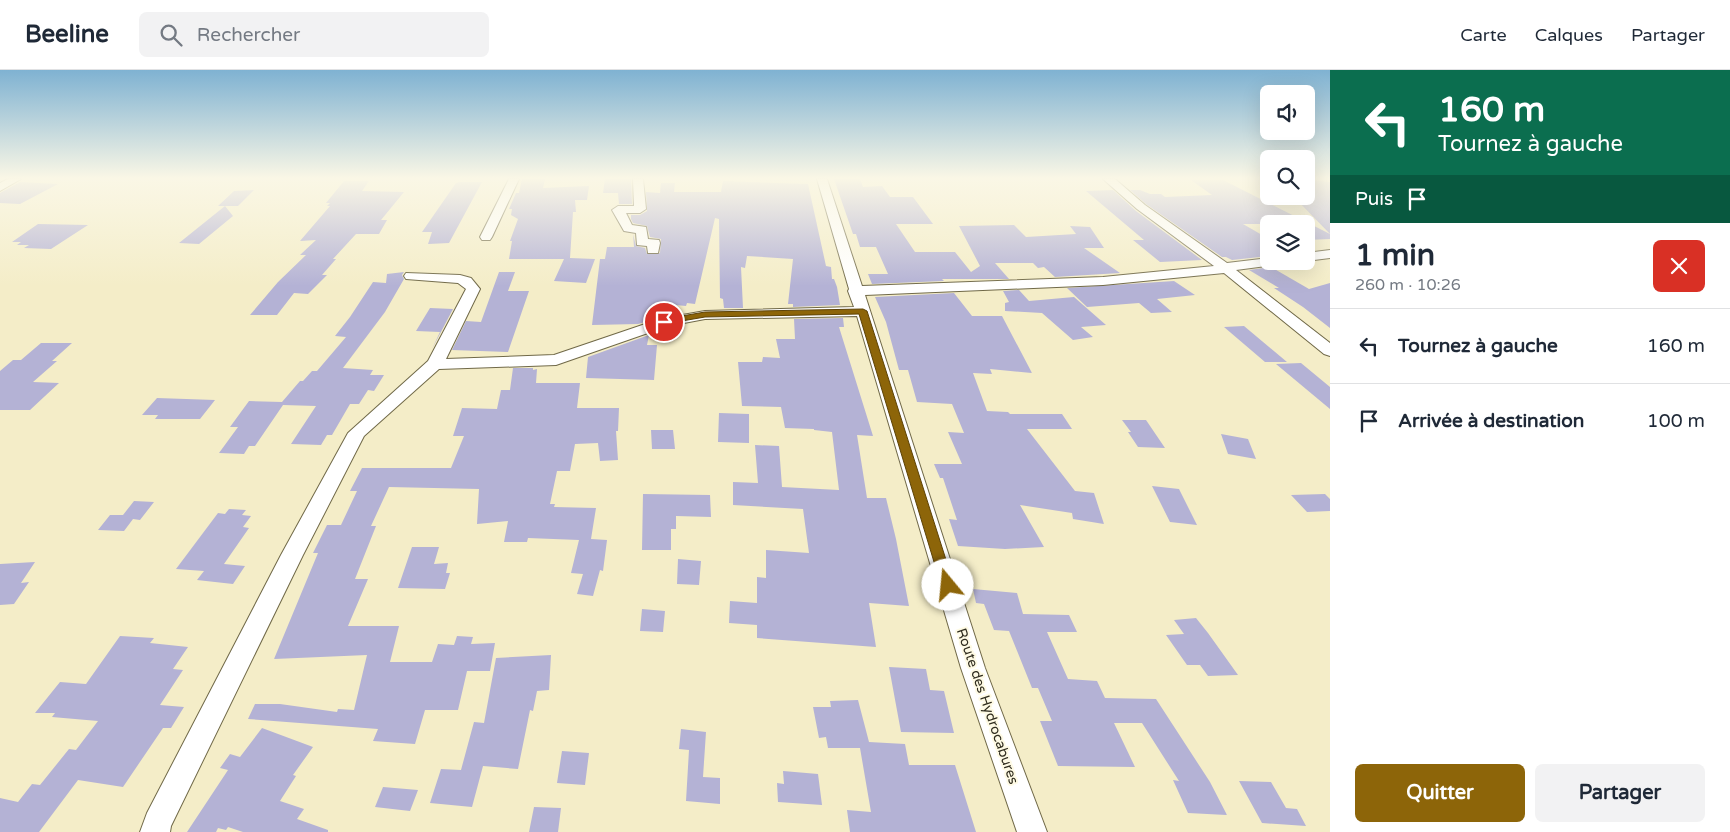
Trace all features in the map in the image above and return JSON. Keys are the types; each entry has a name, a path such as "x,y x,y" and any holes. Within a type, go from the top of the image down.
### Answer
{"street":[{"path":"486,237 497,215"},
{"path":"621,215 628,228 642,230 642,242 654,243 653,250"},
{"name":"Route des Hydrocabures","path":"832,215 973,668 1032,832"},
{"path":"1151,215 1225,268 1330,351"},
{"path":"1315,256 1330,254"},
{"path":"855,291 1103,281 1260,263"},
{"path":"155,832 157,823 288,564 357,433 435,364 473,289 466,281 460,279 411,276"},
{"path":"435,364 556,360 664,322 705,315 863,311"}],"building":[{"path":"214,215 233,216 199,244 179,243"},
{"path":"323,215 385,215 381,220 387,220 379,234 356,234 333,259 336,259 322,275 327,275 308,294 294,293 277,315 250,315 278,282 306,255 300,255 316,240 300,241"},
{"path":"434,215 464,215 449,243 428,244 432,232 422,232"},
{"path":"511,215 573,215 570,258 595,259 586,283 554,281 564,259 509,259 512,241 510,241 518,219"},
{"path":"631,215 815,215 826,266 831,267 832,279 834,279 837,287 840,305 793,307 793,304 788,304 793,259 747,256 745,268 741,267 743,308 724,308 723,299 720,298 719,219 715,218 695,304 687,303 686,306 665,304 665,314 653,314 652,320 638,324 592,325 600,259 605,259 607,247 634,247 633,234 636,246 645,248 647,254 660,253 661,239 650,237 647,226 633,223"},
{"path":"846,215 926,215 933,224 896,224 915,252 955,252 971,272 980,266 959,226 1014,225 1026,237 1076,234 1070,226 1090,227 1104,248 1084,248 1120,273 1055,277 1044,267 1038,268 1033,263 995,263 1009,279 942,279 944,281 872,284 868,274 888,274 876,247 860,247 856,234 853,234"},
{"path":"1114,215 1141,215 1202,260 1160,262 1133,240 1144,240"},
{"path":"1161,215 1292,215 1260,215 1260,224 1243,224 1260,234 1260,257 1232,260 1222,257"},
{"path":"1311,215 1330,215 1330,234 1315,219 1315,215"},
{"path":"38,224 88,225 51,249 24,248 29,245 17,245 21,242 12,242"},
{"path":"1315,226 1330,234 1330,239 1315,240"},
{"path":"1249,270 1276,270 1309,289 1330,283 1330,328 1274,288 1279,288"},
{"path":"404,272 402,275 404,279 385,312 343,368 373,370 370,375 384,375 374,391 368,390 359,404 350,404 332,435 327,435 321,445 291,444 316,406 283,405 255,446 249,446 244,454 219,453 238,427 230,427 249,401 282,402 300,381 303,381 312,371 317,371 346,337 335,336 373,282 386,283 387,274"},
{"path":"499,272 515,272 508,291 529,291 508,352 452,350 466,321 481,322"},
{"path":"1174,281 1195,295 1157,299 1172,312 1151,313 1139,303 1087,307 1067,288"},
{"path":"1019,290 1029,301 1074,297 1106,325 1081,327 1093,337 1073,340 1042,313 1005,311 1005,303 1009,302 1003,291"},
{"path":"954,293 972,316 1002,316 1032,373 990,369 992,374 973,373 987,411 1008,412 1010,414 1062,414 1072,429 1027,429 1075,491 1094,493 1104,524 1073,519 1072,513 1020,505 1044,547 1005,549 958,546 949,519 957,520 943,478 940,478 934,464 962,464 948,432 964,433 952,404 917,402 908,370 899,370 886,322 875,297"},
{"path":"430,308 453,309 432,349 440,332 416,331"},
{"path":"843,318 844,327 839,327 873,436 857,435 867,498 886,498 909,606 869,603 876,647 757,638 757,625 729,623 730,601 757,603 757,577 766,578 766,550 809,553 803,509 733,505 733,482 758,483 755,445 779,446 782,487 839,490 832,432 785,428 781,407 742,406 738,362 762,362 763,357 780,358 776,339 795,339 794,319"},
{"path":"1244,326 1287,362 1265,362 1224,327"},
{"path":"649,335 647,345 657,345 654,380 586,378 588,357"},
{"path":"41,343 72,343 52,361 57,361 33,382 59,383 30,410 0,410 0,371 13,360 21,360"},
{"path":"1301,363 1330,387 1330,409 1276,364"},
{"path":"513,368 537,369 536,383 580,383 577,408 619,408 618,431 616,431 618,460 600,461 598,443 575,444 570,471 557,471 550,504 555,504 554,507 596,508 591,539 607,540 603,571 600,570 593,596 577,594 583,574 571,573 579,540 528,538 527,542 504,542 508,521 477,524 479,489 389,487 371,526 376,526 355,579 368,579 348,626 399,626 390,662 432,662 438,644 454,645 457,636 473,637 471,644 495,643 490,671 467,671 458,710 425,710 415,744 373,741 378,729 248,719 255,704 280,704 337,712 338,709 354,710 367,655 274,659 318,553 313,553 327,525 341,525 357,491 350,491 362,468 451,468 464,436 453,436 462,408 497,409 501,390 510,390"},
{"path":"157,398 215,400 200,419 155,419 158,415 142,415"},
{"path":"719,413 749,414 749,443 718,442"},
{"path":"1122,420 1146,420 1165,448 1138,447 1128,432 1131,432"},
{"path":"651,430 673,430 675,449 652,449"},
{"path":"1221,434 1248,439 1256,459 1228,454"},
{"path":"1152,486 1179,489 1197,525 1170,522"},
{"path":"643,494 710,495 711,517 676,516 676,529 671,529 671,550 642,550"},
{"path":"1325,494 1330,499 1330,511 1307,512 1291,495"},
{"path":"134,501 154,502 140,520 133,519 124,531 98,530 110,515 123,515"},
{"path":"229,509 246,510 242,515 251,516 243,527 249,528 224,564 245,566 233,584 197,580 204,571 176,569 218,513 225,514"},
{"path":"412,547 439,547 434,564 448,563 446,573 450,573 445,589 398,588"},
{"path":"678,559 701,561 699,585 677,584"},
{"path":"35,562 21,583 29,582 14,604 0,605 0,564"},
{"path":"973,589 1017,593 1023,614 1069,615 1077,632 1047,632 1068,679 1097,681 1105,698 1156,699 1210,782 1227,815 1188,813 1173,780 1179,781 1142,723 1114,723 1135,767 1058,766 1040,721 1052,721 1038,688 1032,688 1009,631 994,630 984,604 976,603"},
{"path":"642,609 665,611 663,632 640,631"},
{"path":"1196,618 1238,675 1208,676 1200,665 1187,665 1166,635 1184,634 1174,620"},
{"path":"120,636 154,638 150,643 188,647 173,669 183,670 160,705 184,707 171,728 163,728 123,787 78,780 39,832 0,832 0,798 18,802 32,784 40,785 69,749 76,750 98,721 52,717 55,713 35,713 60,682 86,684"},
{"path":"551,655 549,690 537,691 533,711 530,710 518,769 483,766 472,807 430,803 441,769 461,770 474,722 484,723 496,658"},
{"path":"889,667 926,669 930,690 944,691 954,733 901,732"},
{"path":"858,700 869,742 905,744 909,765 955,765 976,832 850,832 847,810 871,812 860,748 828,748 826,737 819,738 813,707 831,707 830,701"},
{"path":"262,728 313,747 293,775 296,776 280,801 304,809 297,819 328,830 328,832 243,832 228,827 226,830 218,828 216,832 187,832 228,770 220,768 230,754 240,757"},
{"path":"681,729 706,732 703,777 720,778 720,804 686,801 689,750 679,749"},
{"path":"562,751 589,753 585,785 557,783"},
{"path":"783,771 818,774 822,805 778,802 777,783 784,784"},
{"path":"1239,781 1271,782 1286,808 1297,809 1306,826 1262,823"},
{"path":"383,787 418,790 410,811 375,807"},
{"path":"534,807 561,808 558,832 529,832"}],"route":[{"path":"664,322 705,315 863,311 948,585"}]}
